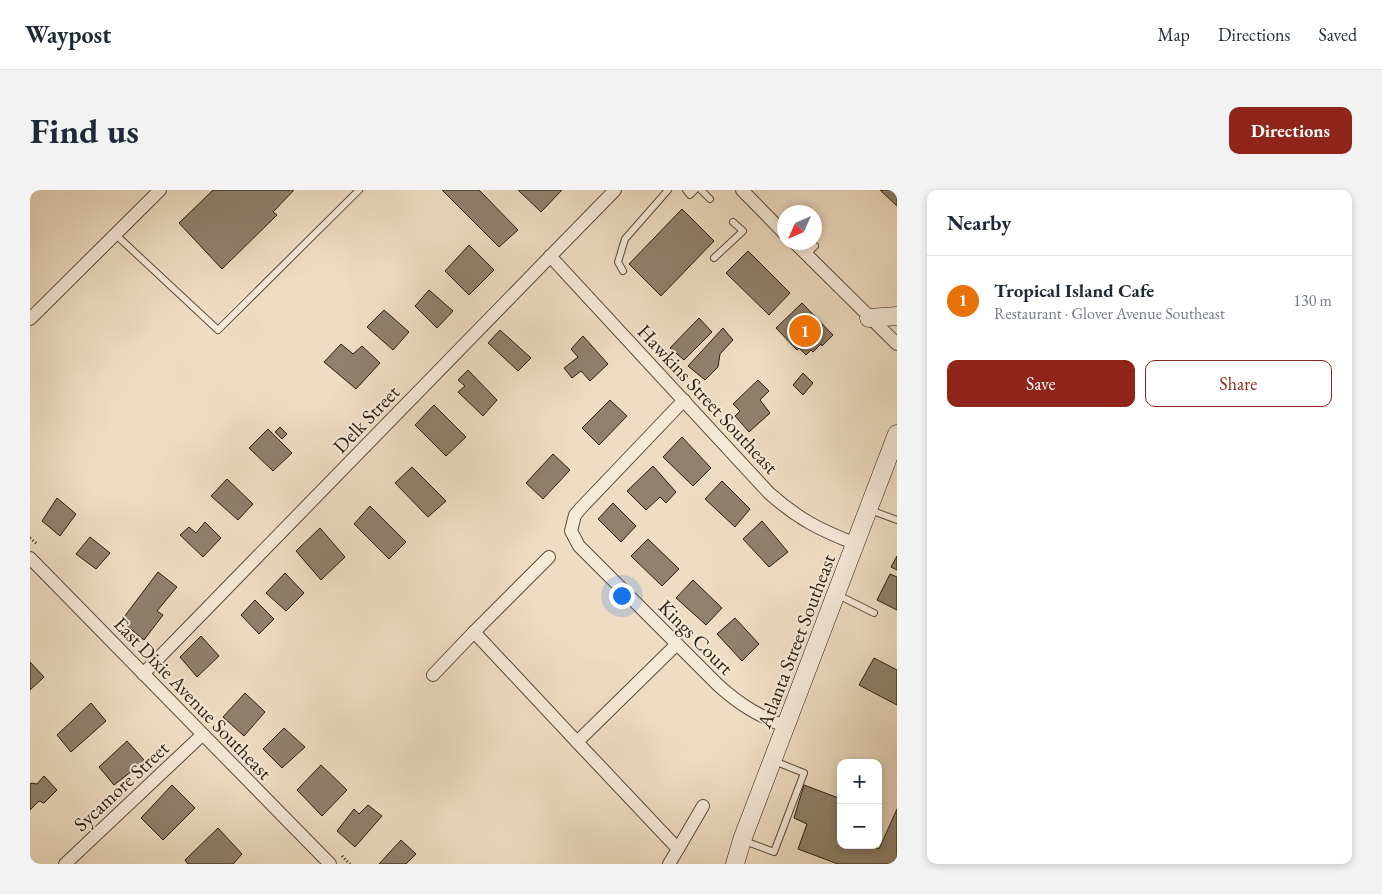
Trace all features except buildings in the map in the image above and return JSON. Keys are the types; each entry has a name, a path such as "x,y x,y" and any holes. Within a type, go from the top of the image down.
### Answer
{"main road":[{"path":"869,318 897,316"},
{"name":"Atlanta Street Southeast","path":"735,864 742,840 897,434"}],"street":[{"path":"30,319 160,190"},
{"name":"Delk Street","path":"143,674 615,190"},
{"path":"742,190 777,226"},
{"path":"808,250 869,318 897,344"},
{"name":"Hawkins Street Southeast","path":"550,256 769,493 804,521 856,544"},
{"name":"Kings Court","path":"684,400 581,508 575,515 571,531 579,546 735,701 752,712 786,727"},
{"path":"433,675 549,557"},
{"name":"East Dixie Avenue Southeast","path":"30,558 330,864"},
{"path":"474,632 678,849"},
{"path":"577,742 677,644"},
{"name":"Sycamore Street","path":"64,864 202,735"},
{"path":"670,864 703,806"}],"lane":[{"path":"115,234 218,330 359,190"},
{"path":"623,271 618,262 625,239 668,190"},
{"path":"686,190 690,195 695,190"},
{"path":"701,190 710,199"},
{"path":"714,258 743,231 733,222"},
{"path":"868,510 897,520"},
{"path":"837,594 874,613"},
{"path":"742,840 774,852 804,773 773,761"}],"place":[{"name":"Tropical Island Cafe","path":"805,331"}]}
